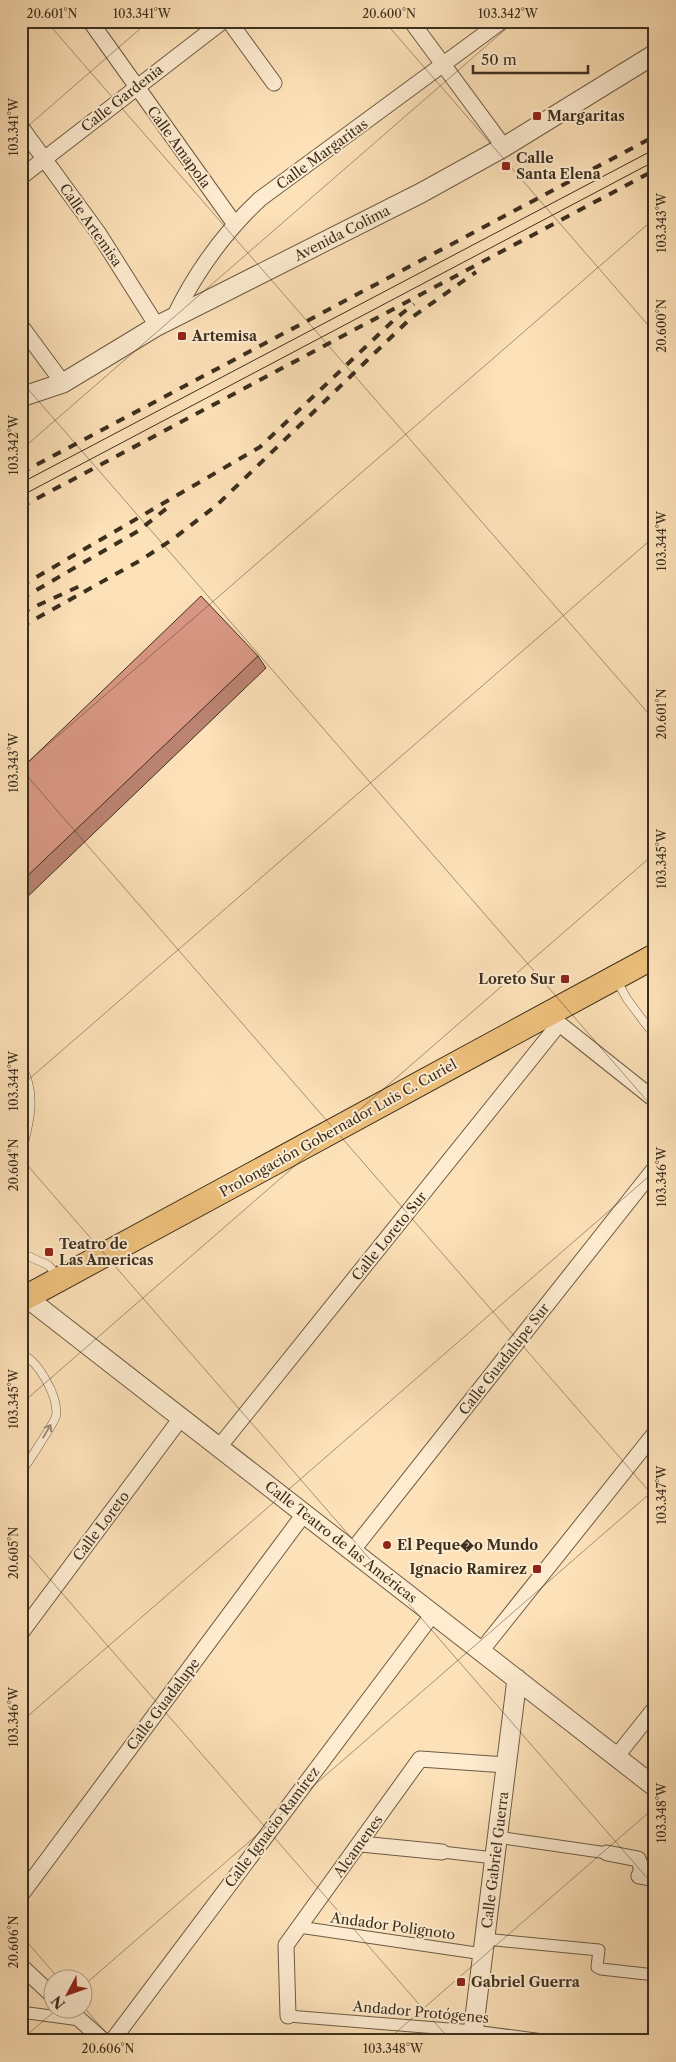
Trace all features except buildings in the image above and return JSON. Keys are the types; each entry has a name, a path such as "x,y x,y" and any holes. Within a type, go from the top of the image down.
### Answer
{"main road":[{"name":"Prolongación Gobernador Luis C. Curiel","path":"24,1299 553,1019 615,977 655,956"}],"street":[{"name":"Calle Amapola","path":"90,21 234,223"},
{"name":"Calle Gardenia","path":"21,177 223,21"},
{"path":"230,21 274,83"},
{"path":"411,21 504,147"},
{"name":"Calle Margaritas","path":"174,317 190,287 234,223 260,199 502,21"},
{"name":"Avenida Colima","path":"21,397 63,383 157,326 421,193 504,147 655,54"},
{"name":"Calle Artemisa","path":"21,127 99,234 157,326"},
{"path":"21,326 63,383"},
{"path":"553,1019 655,1100"},
{"name":"Calle Loreto Sur","path":"219,1447 553,1019"},
{"name":"Calle Guadalupe Sur","path":"352,1551 655,1168"},
{"name":"Calle Teatro de las Américas","path":"24,1299 219,1447 655,1787"},
{"name":"Calle Loreto","path":"21,1633 181,1418"},
{"path":"481,1651 655,1433"},
{"name":"Calle Guadalupe","path":"21,1895 304,1514"},
{"name":"Calle Ignacio Ramírez","path":"112,2041 433,1614"},
{"name":"Calle Gabriel Guerra","path":"473,2036 517,1679"},
{"path":"616,1757 655,1708"},
{"name":"Alcamenes","path":"288,2016 286,1945 361,1844 420,1759 506,1765"},
{"path":"498,1836 638,1859 642,1869 639,1876 655,1878"},
{"path":"361,1844 494,1858"},
{"name":"Andador Polignoto","path":"299,1927 484,1947 599,1950 597,1967 601,1969 655,1976"},
{"path":"21,1966 42,1986"},
{"path":"21,2012 42,2015"},
{"name":"Andador Protógenes","path":"288,2016 473,2036 551,2041"},
{"path":"80,2020 104,2041"}],"lane":[{"path":"615,977 627,999 648,1027"},
{"path":"21,1066 29,1079 32,1115 21,1154"},
{"path":"21,1253 48,1265 60,1279"},
{"path":"21,1354 41,1371 52,1392 56,1416 21,1473"}],"tram line":[{"path":"21,483 655,149"},
{"path":"21,496 655,161"}],"railway":[{"path":"21,473 655,136"},
{"path":"21,507 655,170"},
{"path":"21,627 141,560 173,539 217,505 411,318 476,272"},
{"path":"21,586 260,447 395,319 414,304"},
{"path":"21,599 138,531 171,505"},
{"path":"21,613 80,586"}],"place":[{"name":"Margaritas","path":"537,116"},
{"name":"Calle Santa Elena","path":"506,166"},
{"name":"Artemisa","path":"182,336"},
{"name":"Loreto Sur","path":"565,979"},
{"name":"Teatro de Las Americas","path":"49,1252"},
{"name":"El Peque�o Mundo","path":"387,1545"},
{"name":"Ignacio Ramirez","path":"537,1569"},
{"name":"Gabriel Guerra","path":"461,1982"}]}
